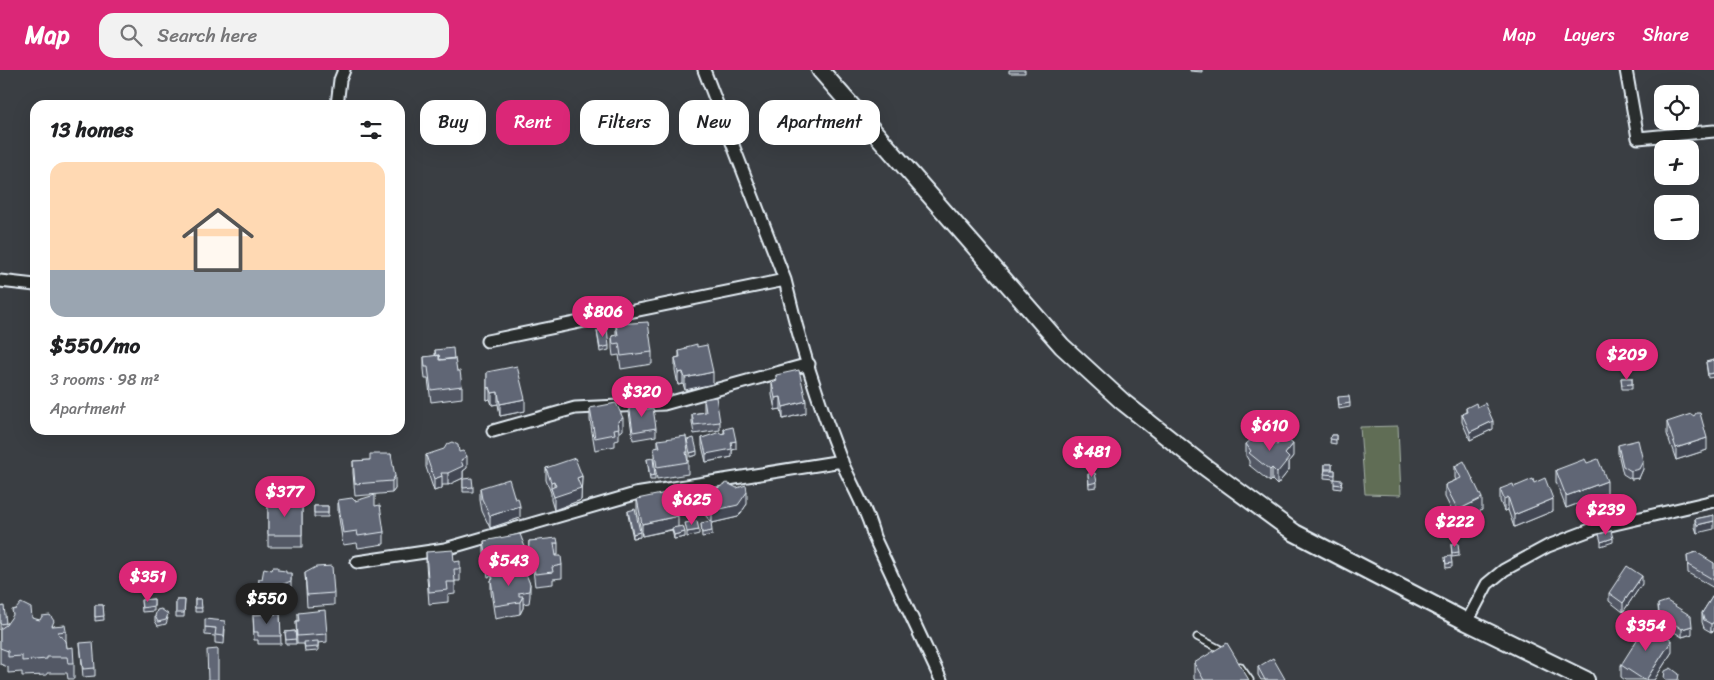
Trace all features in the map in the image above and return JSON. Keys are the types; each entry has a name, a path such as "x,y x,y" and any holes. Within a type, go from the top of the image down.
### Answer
{"street":[{"path":"338,100 340,80 344,70"},
{"path":"704,70 785,280 809,364 842,461 868,515 874,537 941,680"},
{"path":"820,70 1062,346 1123,402 1294,533 1576,678"},
{"path":"1626,70 1638,138 1714,131"},
{"path":"0,280 30,283"},
{"path":"487,341 785,280"},
{"path":"493,431 575,408 664,404 809,364"},
{"path":"356,562 445,549 635,494 842,461"},
{"path":"1467,622 1487,584 1504,570 1548,546 1593,529 1714,501"}],"lane":[{"path":"1197,637 1218,647 1230,656"},
{"path":"1236,661 1250,680"}],"green space":[{"path":"1398,426 1401,495 1365,494 1360,427"}],"building":[{"path":"648,322 652,352 621,356 619,343 613,344 612,336 618,335 616,324"},
{"path":"607,329 609,346 600,348 597,331"},
{"path":"697,344 697,347 707,345 713,372 685,378 683,372 678,373 675,358 680,357 679,351"},
{"path":"453,348 454,359 440,360 439,355 436,356 435,350"},
{"path":"439,355 439,360 455,358 457,371 460,371 462,386 431,390 428,367 425,367 424,357"},
{"path":"1714,360 1714,373 1708,374 1706,362"},
{"path":"517,366 525,399 500,404 498,392 492,393 490,387 487,388 487,372"},
{"path":"799,370 806,401 783,407 781,397 775,398 772,383 777,381 776,375"},
{"path":"1621,378 1632,378 1632,384 1622,385"},
{"path":"1349,396 1350,403 1339,405 1338,397"},
{"path":"716,397 720,422 694,425 692,414 706,412 704,399"},
{"path":"640,402 641,410 653,408 656,428 633,432 629,404"},
{"path":"616,403 623,418 618,421 619,428 614,429 615,434 595,438 590,408"},
{"path":"1476,403 1477,407 1485,403 1493,421 1470,432 1462,414 1467,412 1466,408"},
{"path":"1696,413 1700,413 1707,438 1676,448 1667,422 1691,414 1694,416"},
{"path":"733,427 736,441 731,442 732,449 706,454 702,438 720,432 720,434 725,433 724,429"},
{"path":"1331,435 1336,435 1336,440 1330,439"},
{"path":"686,436 688,462 657,467 654,448 660,447 658,440"},
{"path":"1266,436 1277,445 1284,437 1293,444 1285,454 1289,458 1277,473 1272,468 1270,470 1249,453 1251,451 1246,444 1253,438"},
{"path":"694,438 697,451 690,453 687,440"},
{"path":"1638,440 1643,461 1639,469 1631,471 1623,466 1618,445"},
{"path":"452,442 458,445 459,452 463,451 467,456 461,460 463,466 448,473 441,473 442,476 434,479 426,455 444,449 447,444"},
{"path":"370,454 391,454 395,476 392,481 355,484 353,461 370,460"},
{"path":"575,458 582,476 577,478 581,488 554,497 551,488 556,486 554,481 551,482 546,468"},
{"path":"653,458 655,475 650,476 647,459"},
{"path":"1585,459 1587,463 1598,459 1607,481 1566,496 1556,470"},
{"path":"1464,461 1482,498 1458,510 1445,485 1461,478 1455,466"},
{"path":"1325,464 1332,464 1332,469 1325,469"},
{"path":"1325,470 1335,470 1335,475 1324,474"},
{"path":"1095,473 1097,482 1089,484 1088,474"},
{"path":"472,478 473,487 463,488 463,479"},
{"path":"1545,478 1553,499 1514,515 1508,497 1504,499 1500,489 1513,484 1514,487 1533,479 1534,483"},
{"path":"509,479 515,499 518,498 520,506 490,516 482,499 480,488"},
{"path":"1334,479 1342,480 1341,485 1334,484"},
{"path":"727,483 737,488 746,485 747,492 738,505 712,511 705,502 708,493"},
{"path":"671,492 673,498 676,497 678,516 642,524 637,499"},
{"path":"375,495 375,506 380,505 384,532 358,536 357,531 343,533 338,500 352,498 355,501"},
{"path":"268,500 302,500 302,535 268,535"},
{"path":"314,506 328,506 328,513 314,513"},
{"path":"635,509 640,532 633,534 628,511"},
{"path":"1714,515 1714,521 1697,525 1695,519"},
{"path":"697,521 699,530 687,532 685,523"},
{"path":"711,521 712,531 702,533 701,523"},
{"path":"683,526 685,532 674,535 672,528"},
{"path":"1611,531 1613,538 1601,542 1599,534"},
{"path":"520,534 525,547 522,558 488,564 484,541"},
{"path":"557,538 558,543 554,543 556,556 561,556 562,565 552,567 553,572 535,574 533,558 528,559 529,541"},
{"path":"1458,543 1459,552 1452,553 1451,544"},
{"path":"453,550 454,562 460,561 460,569 454,569 455,582 447,582 448,590 429,592 426,552"},
{"path":"1696,552 1714,563 1714,580 1688,565 1687,555"},
{"path":"1451,556 1452,563 1446,564 1445,557"},
{"path":"332,566 334,593 307,595 305,573 316,567"},
{"path":"1627,566 1642,576 1623,603 1609,593"},
{"path":"273,567 278,567 278,570 286,571 286,573 291,573 291,581 281,585 281,593 266,592 266,595 261,594 258,592 259,579 262,579 264,568 272,570"},
{"path":"524,569 530,584 529,591 519,593 519,596 523,596 520,602 495,606 491,580 493,579 492,574 505,572 506,575"},
{"path":"249,585 256,585 256,594 249,595"},
{"path":"1714,594 1714,622 1711,624 1704,620 1702,613"},
{"path":"154,599 154,606 142,608 141,600"},
{"path":"195,599 201,599 202,608 195,608"},
{"path":"176,600 185,600 184,613 176,613"},
{"path":"1667,601 1691,616 1692,626 1682,629 1659,614 1658,604"},
{"path":"21,603 31,608 32,618 40,620 42,616 50,615 54,621 52,626 65,625 66,631 58,632 66,641 67,648 73,647 74,663 68,663 67,657 47,657 47,659 22,661 22,656 8,657 8,651 0,648 0,629 6,625 13,615 12,610 16,609"},
{"path":"95,605 103,605 104,616 95,617"},
{"path":"4,606 6,623 0,624 0,607"},
{"path":"161,609 168,614 166,620 158,622 155,616 157,610"},
{"path":"325,610 327,634 297,636 296,621 299,621 298,613"},
{"path":"280,614 281,636 258,636 258,632 254,632 253,615"},
{"path":"205,619 225,621 224,636 215,635 216,628 205,627"},
{"path":"1647,624 1672,640 1646,680 1644,680 1621,665"},
{"path":"295,631 296,639 286,640 285,632"},
{"path":"318,641 318,647 305,648 304,642"},
{"path":"93,642 95,668 83,669 80,643"},
{"path":"1227,643 1249,680 1204,680 1194,663"},
{"path":"218,649 218,680 208,680 207,650"},
{"path":"1273,658 1285,679 1265,680 1258,667"},
{"path":"1671,668 1679,674 1678,680 1667,680 1664,678 1665,671"}]}
